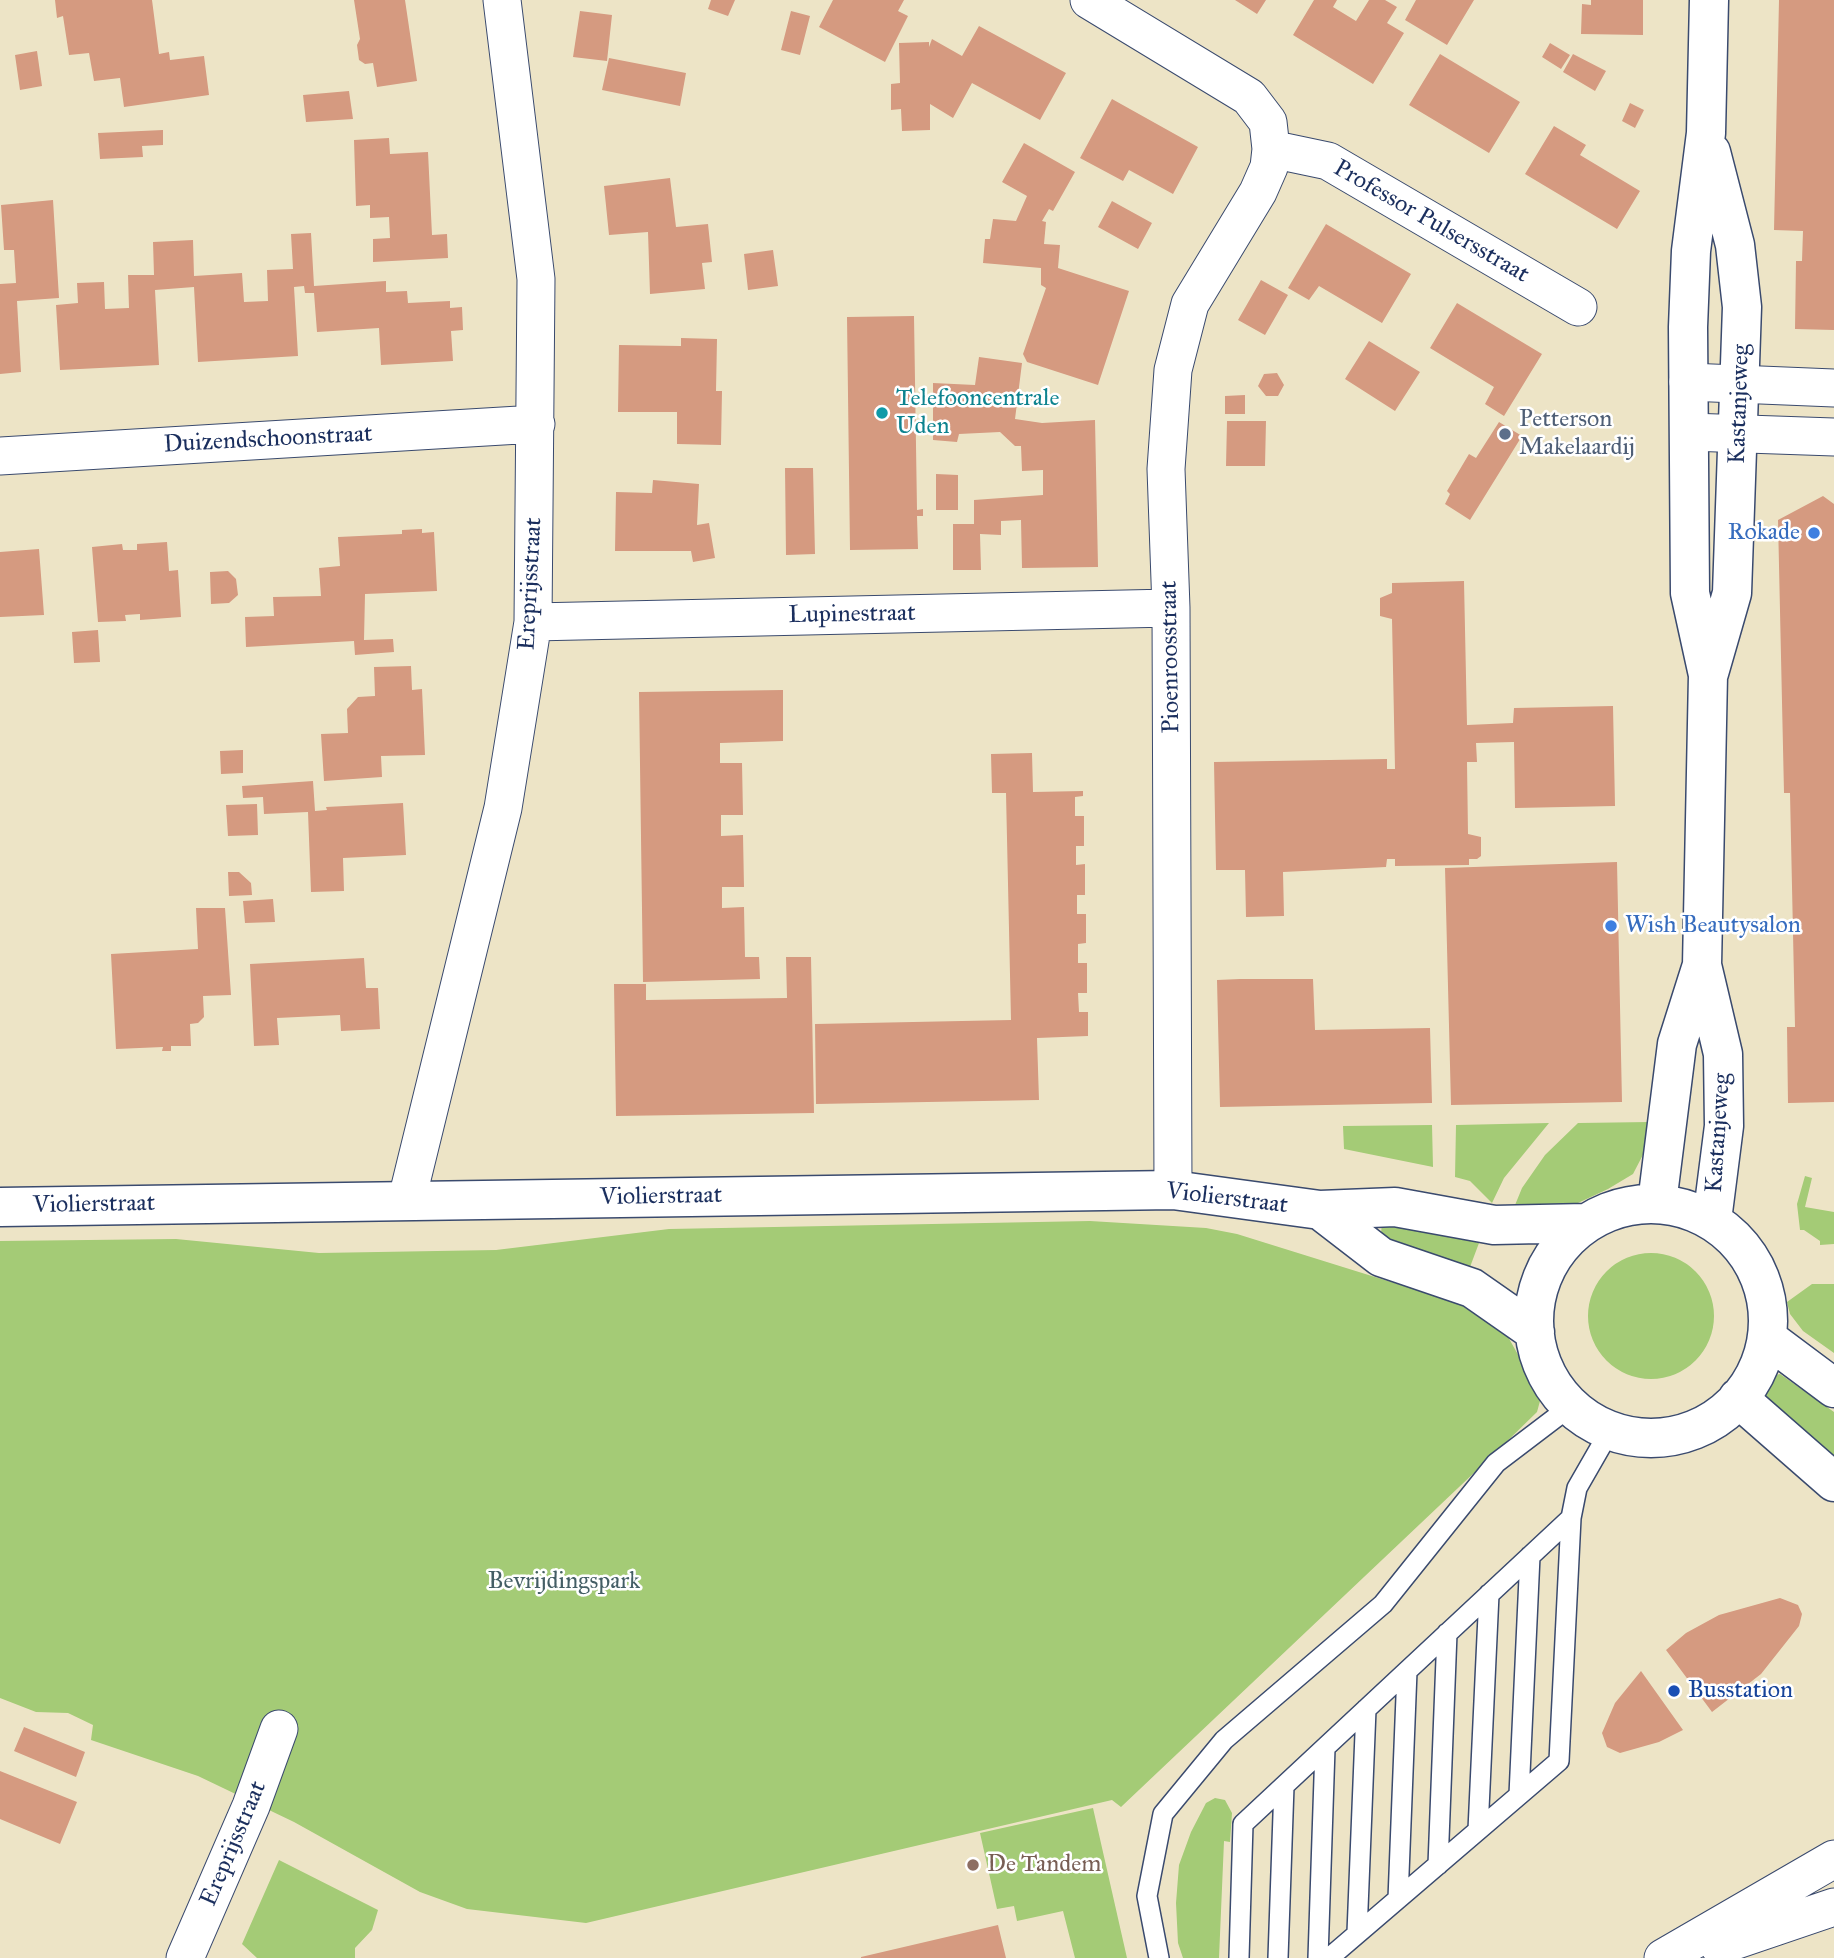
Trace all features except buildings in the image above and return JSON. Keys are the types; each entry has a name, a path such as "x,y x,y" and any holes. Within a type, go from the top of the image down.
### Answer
{"street":[{"name":"Ereprijsstraat","path":"407,1199 503,808 533,622 536,279 502,0"},
{"path":"1089,0 1250,97 1268,122 1271,149"},
{"name":"Kastanjeweg","path":"1709,0 1706,133 1691,251 1688,382 1690,593 1708,676 1702,965 1723,1054 1724,1126 1712,1220"},
{"name":"Kastanjeweg","path":"1706,133 1735,245 1742,307 1740,432 1732,593 1708,676"},
{"name":"Professor Pulsersstraat","path":"1271,149 1328,161 1578,307"},
{"name":"Pioenroosstraat","path":"1173,1189 1171,608 1166,469 1173,370 1191,304 1258,192 1269,167 1271,149"},
{"path":"1688,382 1834,388"},
{"name":"Duizendschoonstraat","path":"0,456 536,424"},
{"path":"1689,432 1740,432 1834,438"},
{"name":"Lupinestraat","path":"533,622 1171,608"},
{"name":"Kastanjeweg","path":"1657,1203 1676,1044 1702,965"},
{"name":"Violierstraat","path":"0,1207 1173,1189 1320,1210 1395,1207 1494,1225 1586,1223"},
{"path":"1657,1203 1686,1208 1712,1220 1744,1249 1757,1271 1766,1299 1767,1338 1761,1360 1738,1398 1716,1416 1685,1431 1648,1440 1608,1434 1556,1392 1539,1353 1535,1332 1534,1315 1541,1281 1560,1247 1586,1223 1607,1212 1657,1203"},
{"name":"Violierstraat","path":"1320,1210 1381,1258 1472,1287 1535,1332"},
{"path":"1767,1338 1834,1388"},
{"path":"1738,1398 1834,1482"},
{"name":"Ereprijsstraat","path":"185,1958 251,1806 279,1729"},
{"path":"1663,1958 1834,1859"},
{"path":"1685,1958 1834,1907"}],"lane":[{"path":"1159,1958 1147,1896 1163,1814 1224,1740 1383,1604 1496,1463 1571,1406"},
{"path":"1329,1958 1559,1761 1571,1518 1577,1488 1608,1434"},
{"path":"1239,1958 1243,1824 1571,1518"},
{"path":"1519,1796 1530,1556"},
{"path":"1478,1830 1489,1594"},
{"path":"1438,1864 1447,1633"},
{"path":"1398,1899 1406,1671"},
{"path":"1357,1933 1366,1709"},
{"path":"1318,1958 1325,1748"},
{"path":"1278,1958 1284,1786"}],"green space":[{"path":"1650,1122 1647,1147 1633,1174 1565,1209 1513,1210 1522,1188 1545,1155 1578,1123"},
{"path":"1549,1123 1504,1178 1492,1203 1470,1181 1455,1177 1456,1125"},
{"path":"1432,1125 1433,1167 1344,1149 1343,1126"},
{"path":"1805,1176 1812,1178 1805,1207 1834,1212 1834,1244 1820,1245 1820,1241 1800,1230 1797,1204"},
{"path":"1382,1220 1412,1224 1479,1243 1470,1267 1381,1235"},
{"name":"Bevrijdingspark","path":"1090,1221 1206,1228 1237,1234 1468,1306 1507,1335 1540,1394 1537,1412 1121,1807 1112,1800 586,1923 467,1909 420,1892 294,1822 198,1776 91,1740 93,1725 68,1713 36,1712 0,1698 0,1241 176,1239 319,1253 496,1250 669,1229"},
{"path":"1651,1253 1675,1258 1695,1272 1709,1292 1714,1316 1709,1340 1695,1360 1675,1374 1651,1379 1627,1374 1607,1360 1593,1340 1588,1316 1593,1292 1607,1272 1627,1258"},
{"path":"1812,1284 1834,1284 1834,1353 1803,1331 1790,1314 1787,1302"},
{"path":"1780,1374 1834,1412 1834,1456 1765,1406 1761,1396 1772,1376"},
{"path":"1215,1798 1225,1800 1232,1813 1230,1842 1224,1841 1219,1958 1183,1958 1178,1943 1176,1903 1179,1865 1191,1832 1206,1803"},
{"path":"1093,1808 1127,1958 1075,1958 1063,1911 1017,1921 1014,1906 997,1909 980,1833"},
{"path":"279,1860 378,1910 372,1930 355,1948 355,1958 257,1958 242,1944"}],"place":[{"name":"Telefooncentrale Uden","path":"882,413"},
{"name":"Petterson Makelaardij","path":"1505,434"},
{"name":"Rokade","path":"1814,533"},
{"name":"Wish Beautysalon","path":"1611,926"},
{"name":"Busstation","path":"1674,1691"},
{"name":"De Tandem","path":"973,1865"}]}
